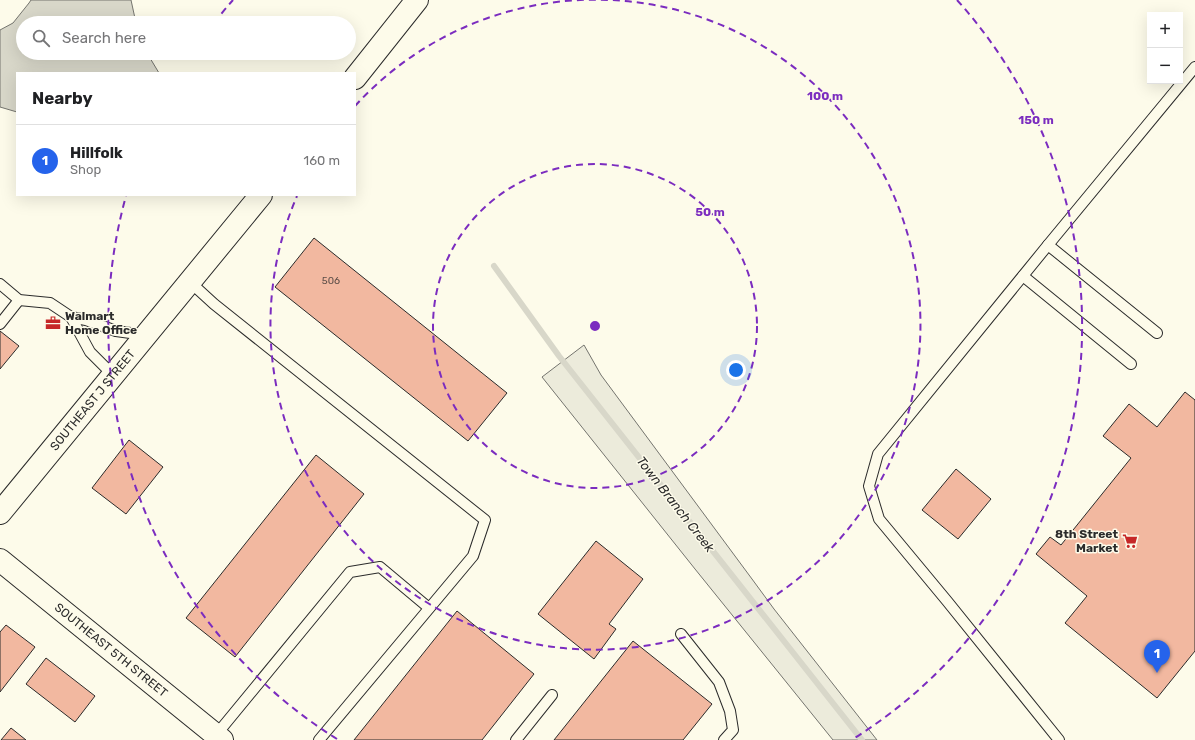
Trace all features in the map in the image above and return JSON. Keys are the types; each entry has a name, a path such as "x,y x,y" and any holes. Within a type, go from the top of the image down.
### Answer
{"main road":[{"path":"356,77 417,0"},
{"name":"SOUTHEAST J STREET","path":"0,513 260,196"},
{"name":"SOUTHEAST 5TH STREET","path":"0,560 219,738"}],"lane":[{"path":"1059,740 879,519 869,486 878,454 1022,276 1195,68"},
{"path":"1048,245 1157,333"},
{"path":"1022,276 1132,364"},
{"path":"190,282 214,304 485,520 473,556 319,740"},
{"path":"0,284 19,300 50,303 71,317 86,320 116,331 145,335"},
{"path":"0,324 19,300"},
{"path":"71,317 90,352 113,375"},
{"path":"219,738 350,572 380,567 429,608"},
{"path":"681,634 719,682 730,711 733,730 724,740"},
{"path":"516,740 552,695"}],"shaded area":[{"path":"31,0 131,0 134,16 18,16"},
{"path":"16,19 16,60 151,60 158,72 16,72 16,112 0,107 0,30 13,23"},
{"path":"584,345 601,375 774,609 877,740 833,740 542,377"}],"building":[{"path":"314,238 507,393 468,441 275,287"},
{"path":"0,331 19,346 0,369"},
{"name":"8th Street Market","path":"1185,392 1195,400 1195,651 1157,698 1065,623 1087,596 1036,554 1050,537 1061,545 1131,458 1103,436 1129,404 1157,427"},
{"path":"129,440 163,467 126,514 92,488"},
{"path":"316,455 364,494 235,657 186,618"},
{"path":"956,469 991,499 958,539 922,510"},
{"path":"596,541 643,579 609,624 616,629 594,659 538,614"},
{"path":"457,611 534,674 482,740 354,740"},
{"path":"6,625 35,647 0,692 0,632"},
{"path":"633,641 712,704 683,740 554,740"},
{"path":"46,658 95,696 75,722 26,684"},
{"path":"11,728 26,740 1,740"}],"waterway":[{"name":"Town Branch Creek","path":"494,266 559,356 862,740"}],"place":[{"name":"Walmart Home Office","path":"53,323"},
{"name":"8th Street Market","path":"1130,541"},
{"name":"Hillfolk","path":"1157,673"}]}
